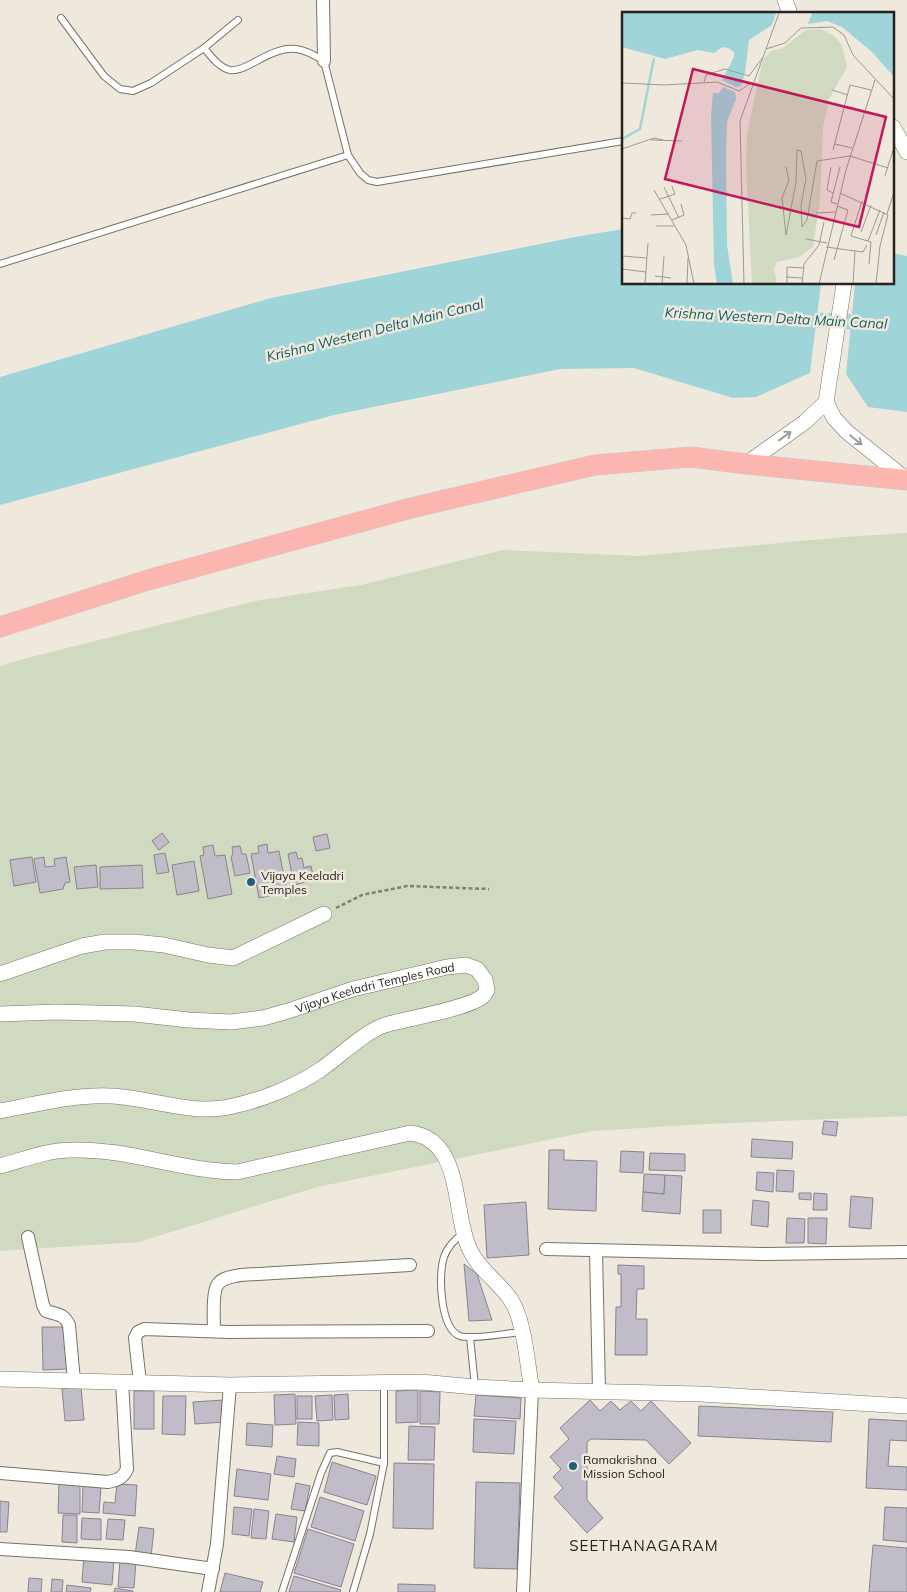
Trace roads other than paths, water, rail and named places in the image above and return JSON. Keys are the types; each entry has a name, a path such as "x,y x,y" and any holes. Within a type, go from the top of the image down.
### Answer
{"main road":[{"path":"0,628 148,580 411,508 595,465 691,457 907,480"}],"street":[{"path":"324,0 324,61"},
{"path":"785,0 789,12"},
{"path":"894,129 907,152"},
{"path":"844,285 827,396 834,418 847,432 907,480"},
{"path":"746,464 804,422 827,396"},
{"path":"0,974 82,946 105,942 134,942 233,958 324,914"},
{"name":"Vijaya Keeladri Temples Road","path":"0,1014 48,1012 135,1014 188,1020 230,1022 263,1018 318,1002 353,989 447,966 466,965 477,969 485,980 487,990 482,997 468,1004 384,1026 358,1041 319,1071 269,1096 230,1107 206,1109 180,1107 114,1096 90,1096 0,1112"},
{"path":"0,1166 43,1154 69,1150 108,1151 190,1168 237,1172 410,1133 421,1134 436,1144 444,1157 454,1181 463,1233 470,1252 481,1268 511,1300 518,1315 522,1332 532,1390 523,1592"},
{"path":"28,1237 43,1306 46,1311 62,1315 66,1318 69,1325 74,1381"},
{"path":"546,1249 765,1254 907,1252"},
{"path":"596,1250 599,1391"},
{"path":"214,1331 215,1291 218,1283 227,1278 268,1273 410,1266"},
{"path":"140,1383 135,1338 138,1332 144,1330 428,1331"},
{"path":"0,1379 230,1385 421,1382 532,1390 701,1394 907,1406"},
{"path":"0,1473 108,1482 124,1476 127,1469 122,1382"},
{"path":"208,1592 217,1544 230,1385"},
{"path":"0,1549 128,1557 212,1569"}],"lane":[{"path":"60,18 104,76 120,89 133,91 151,83 204,48 238,20"},
{"path":"204,48 221,66 231,70 242,68 271,53 296,48 324,61 348,155 360,173 368,180 377,182 396,180 622,141"},
{"path":"0,264 348,155"},
{"path":"463,1233 449,1246 442,1266 440,1284 446,1319 452,1330 459,1336 470,1337 522,1332"},
{"path":"470,1337 475,1387"},
{"path":"353,1592 370,1534 384,1463 384,1383"},
{"path":"282,1592 320,1473 330,1453 337,1452 384,1463"}],"water":[{"path":"622,229 622,285 821,285 810,373 756,397 733,398 634,368 560,369 334,415 0,505 0,377 271,298"},
{"path":"894,253 907,256 907,412 868,407 846,374 855,285 894,285"}],"waterway":[{"name":"Krishna Western Delta Main Canal","path":"796,319 907,325"}],"place":[{"name":"Vijaya Keeladri Temples","path":"251,882"},
{"name":"Ramakrishna Mission School","path":"573,1466"}],"district":[{"name":"SEETHANAGARAM","path":"644,1545"}]}
